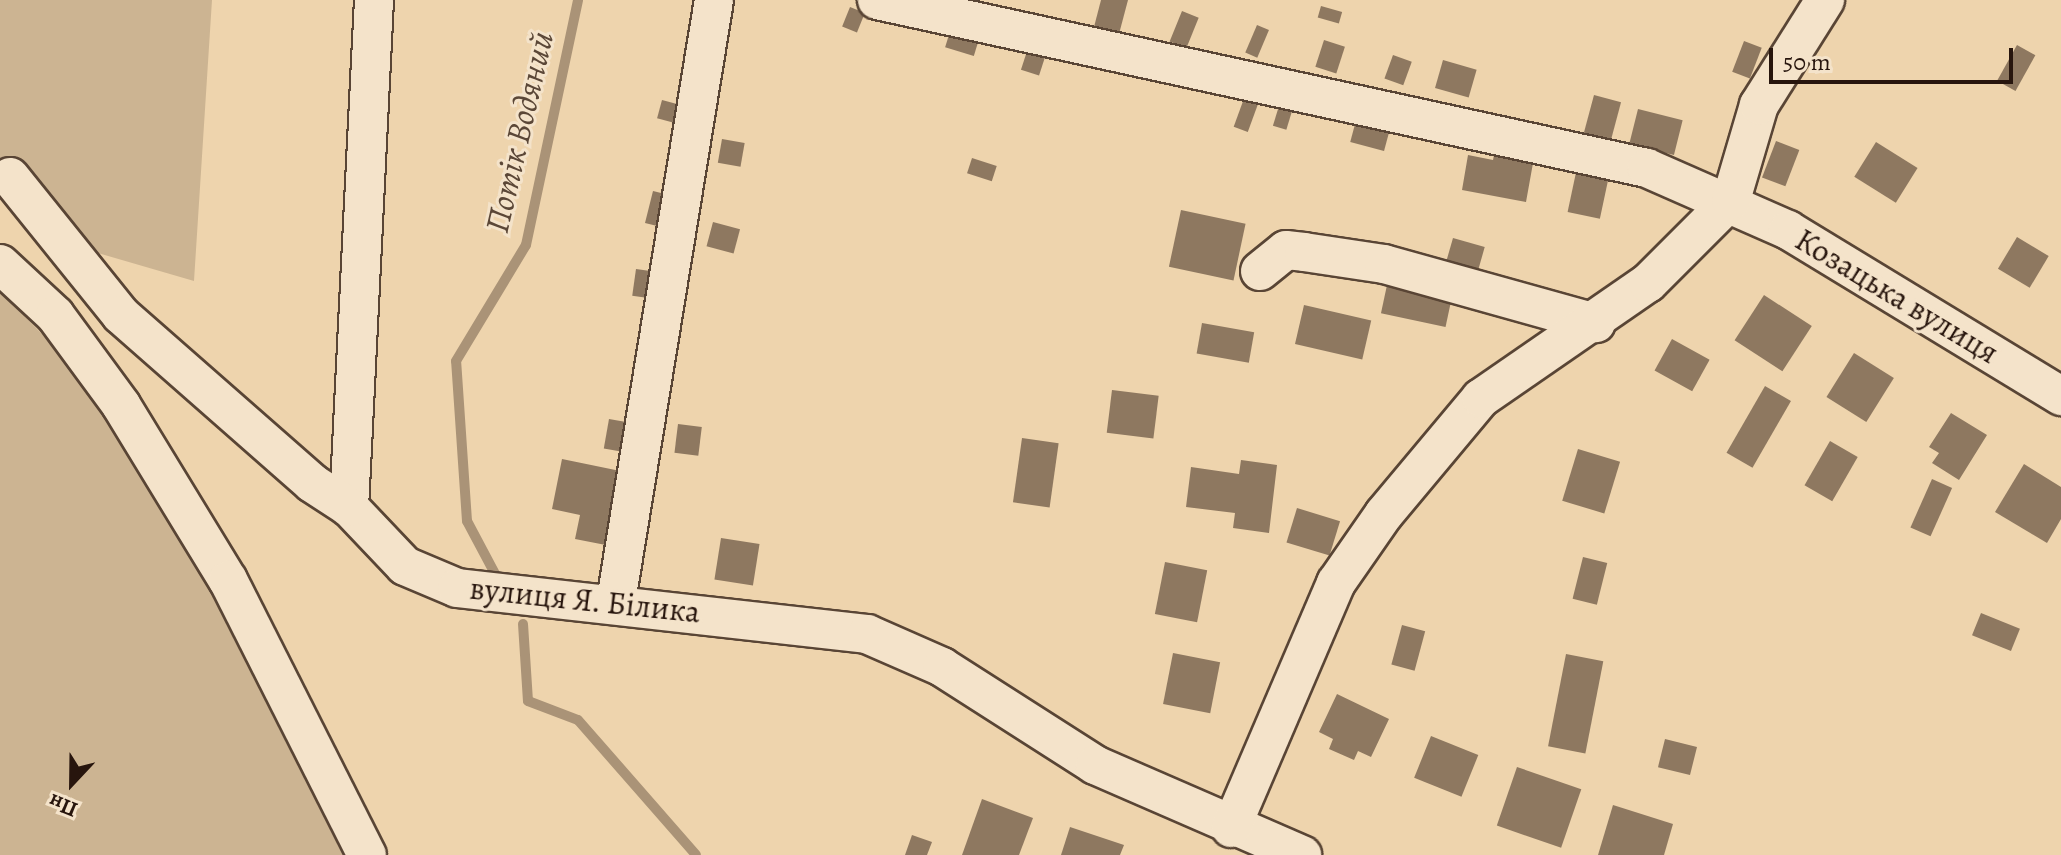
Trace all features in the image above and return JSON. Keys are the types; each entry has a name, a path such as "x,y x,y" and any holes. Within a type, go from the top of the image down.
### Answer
{"street":[{"path":"349,507 374,0"},
{"path":"616,601 714,0"},
{"name":"Козацька вулиця","path":"877,0 1569,147 1731,200 2061,396"},
{"path":"1231,828 1336,583 1384,514 1481,398 1596,323 1648,283 1731,200 1759,105 1825,0"},
{"name":"вулиця Я. Білика","path":"10,177 121,315 312,483 349,507 405,566 457,588 616,601 867,634 942,667 1095,765 1282,851"},
{"path":"1260,271 1286,250 1344,258 1596,323"},
{"path":"0,264 55,315 121,405 228,580 367,855"}],"shaded area":[{"path":"0,0 212,0 194,281 91,251 35,177 0,158"},
{"path":"0,291 127,421 355,855 0,855"}],"building":[{"path":"1101,0 1128,0 1119,34 1094,27"},
{"path":"1321,6 1342,12 1339,24 1318,18"},
{"path":"850,7 865,13 857,32 842,26"},
{"path":"1182,11 1199,18 1186,48 1170,42"},
{"path":"1257,25 1269,30 1257,58 1245,53"},
{"path":"951,28 980,37 974,56 945,47"},
{"path":"1324,40 1345,47 1336,73 1315,67"},
{"path":"1744,41 1762,48 1750,79 1732,72"},
{"path":"1029,45 1047,51 1039,76 1021,70"},
{"path":"2017,45 2035,55 2015,91 1997,81"},
{"path":"1393,55 1412,62 1403,85 1384,78"},
{"path":"1443,60 1477,70 1469,98 1435,88"},
{"path":"1246,93 1260,98 1248,132 1234,127"},
{"path":"1594,95 1621,102 1611,140 1584,133"},
{"path":"1282,96 1295,100 1286,130 1273,126"},
{"path":"662,100 688,107 683,125 657,118"},
{"path":"1638,109 1683,120 1674,155 1629,144"},
{"path":"1358,113 1392,122 1384,151 1350,142"},
{"path":"722,139 745,143 740,167 718,163"},
{"path":"1776,141 1799,150 1785,186 1762,177"},
{"path":"1876,142 1918,168 1896,203 1854,177"},
{"path":"1496,145 1535,152 1526,202 1462,190 1468,155 1493,160"},
{"path":"972,158 997,166 992,181 967,173"},
{"path":"1578,163 1610,170 1600,219 1568,212"},
{"path":"653,191 673,196 665,228 645,223"},
{"path":"1181,210 1246,224 1233,280 1169,267"},
{"path":"713,222 740,229 734,253 707,246"},
{"path":"2017,237 2049,256 2030,288 1998,269"},
{"path":"1453,238 1485,247 1478,271 1446,262"},
{"path":"636,269 663,273 659,299 632,296"},
{"path":"1387,285 1452,299 1446,327 1381,313"},
{"path":"1764,295 1812,326 1782,371 1735,340"},
{"path":"1304,305 1371,321 1362,359 1295,344"},
{"path":"1202,323 1254,332 1249,363 1197,354"},
{"path":"1672,339 1710,360 1692,391 1655,370"},
{"path":"1854,353 1894,378 1866,422 1826,397"},
{"path":"1765,386 1791,401 1752,468 1726,453"},
{"path":"1112,390 1159,396 1153,438 1107,433"},
{"path":"1951,413 1987,435 1959,480 1932,463 1939,453 1929,447"},
{"path":"609,419 638,424 632,454 604,449"},
{"path":"678,424 702,427 698,456 674,453"},
{"path":"1022,438 1059,443 1050,508 1013,502"},
{"path":"1830,441 1858,457 1832,501 1804,485"},
{"path":"1578,449 1620,462 1604,514 1562,501"},
{"path":"562,459 630,473 616,547 575,539 580,515 552,509"},
{"path":"1241,460 1277,465 1269,533 1233,528 1235,513 1186,507 1191,467 1239,474"},
{"path":"2024,464 2061,487 2061,519 2047,543 1995,512"},
{"path":"1932,479 1952,488 1931,536 1910,527"},
{"path":"1297,508 1340,521 1330,556 1286,542"},
{"path":"721,538 760,544 753,586 714,579"},
{"path":"1583,557 1607,563 1597,605 1573,599"},
{"path":"1165,562 1207,570 1197,622 1155,614"},
{"path":"1981,613 2020,629 2011,651 1972,635"},
{"path":"1402,625 1425,631 1415,671 1391,665"},
{"path":"1173,653 1220,662 1210,713 1163,704"},
{"path":"1566,654 1603,661 1585,754 1548,746"},
{"path":"1337,694 1389,719 1371,757 1358,751 1354,760 1329,749 1333,739 1319,732"},
{"path":"1431,736 1478,755 1461,797 1414,778"},
{"path":"1665,739 1697,747 1690,775 1658,767"},
{"path":"1517,767 1581,789 1561,848 1497,826"},
{"path":"982,799 1033,818 1019,855 962,855"},
{"path":"1613,805 1673,824 1664,855 1598,855"},
{"path":"1070,827 1124,845 1120,855 1061,855"},
{"path":"912,835 932,842 927,855 905,855"}],"waterway":[{"name":"Потік Водяний","path":"501,585 467,521 456,361 526,245 578,0"},
{"name":"Потік Водяний","path":"523,624 528,701 578,720 696,855"}]}
